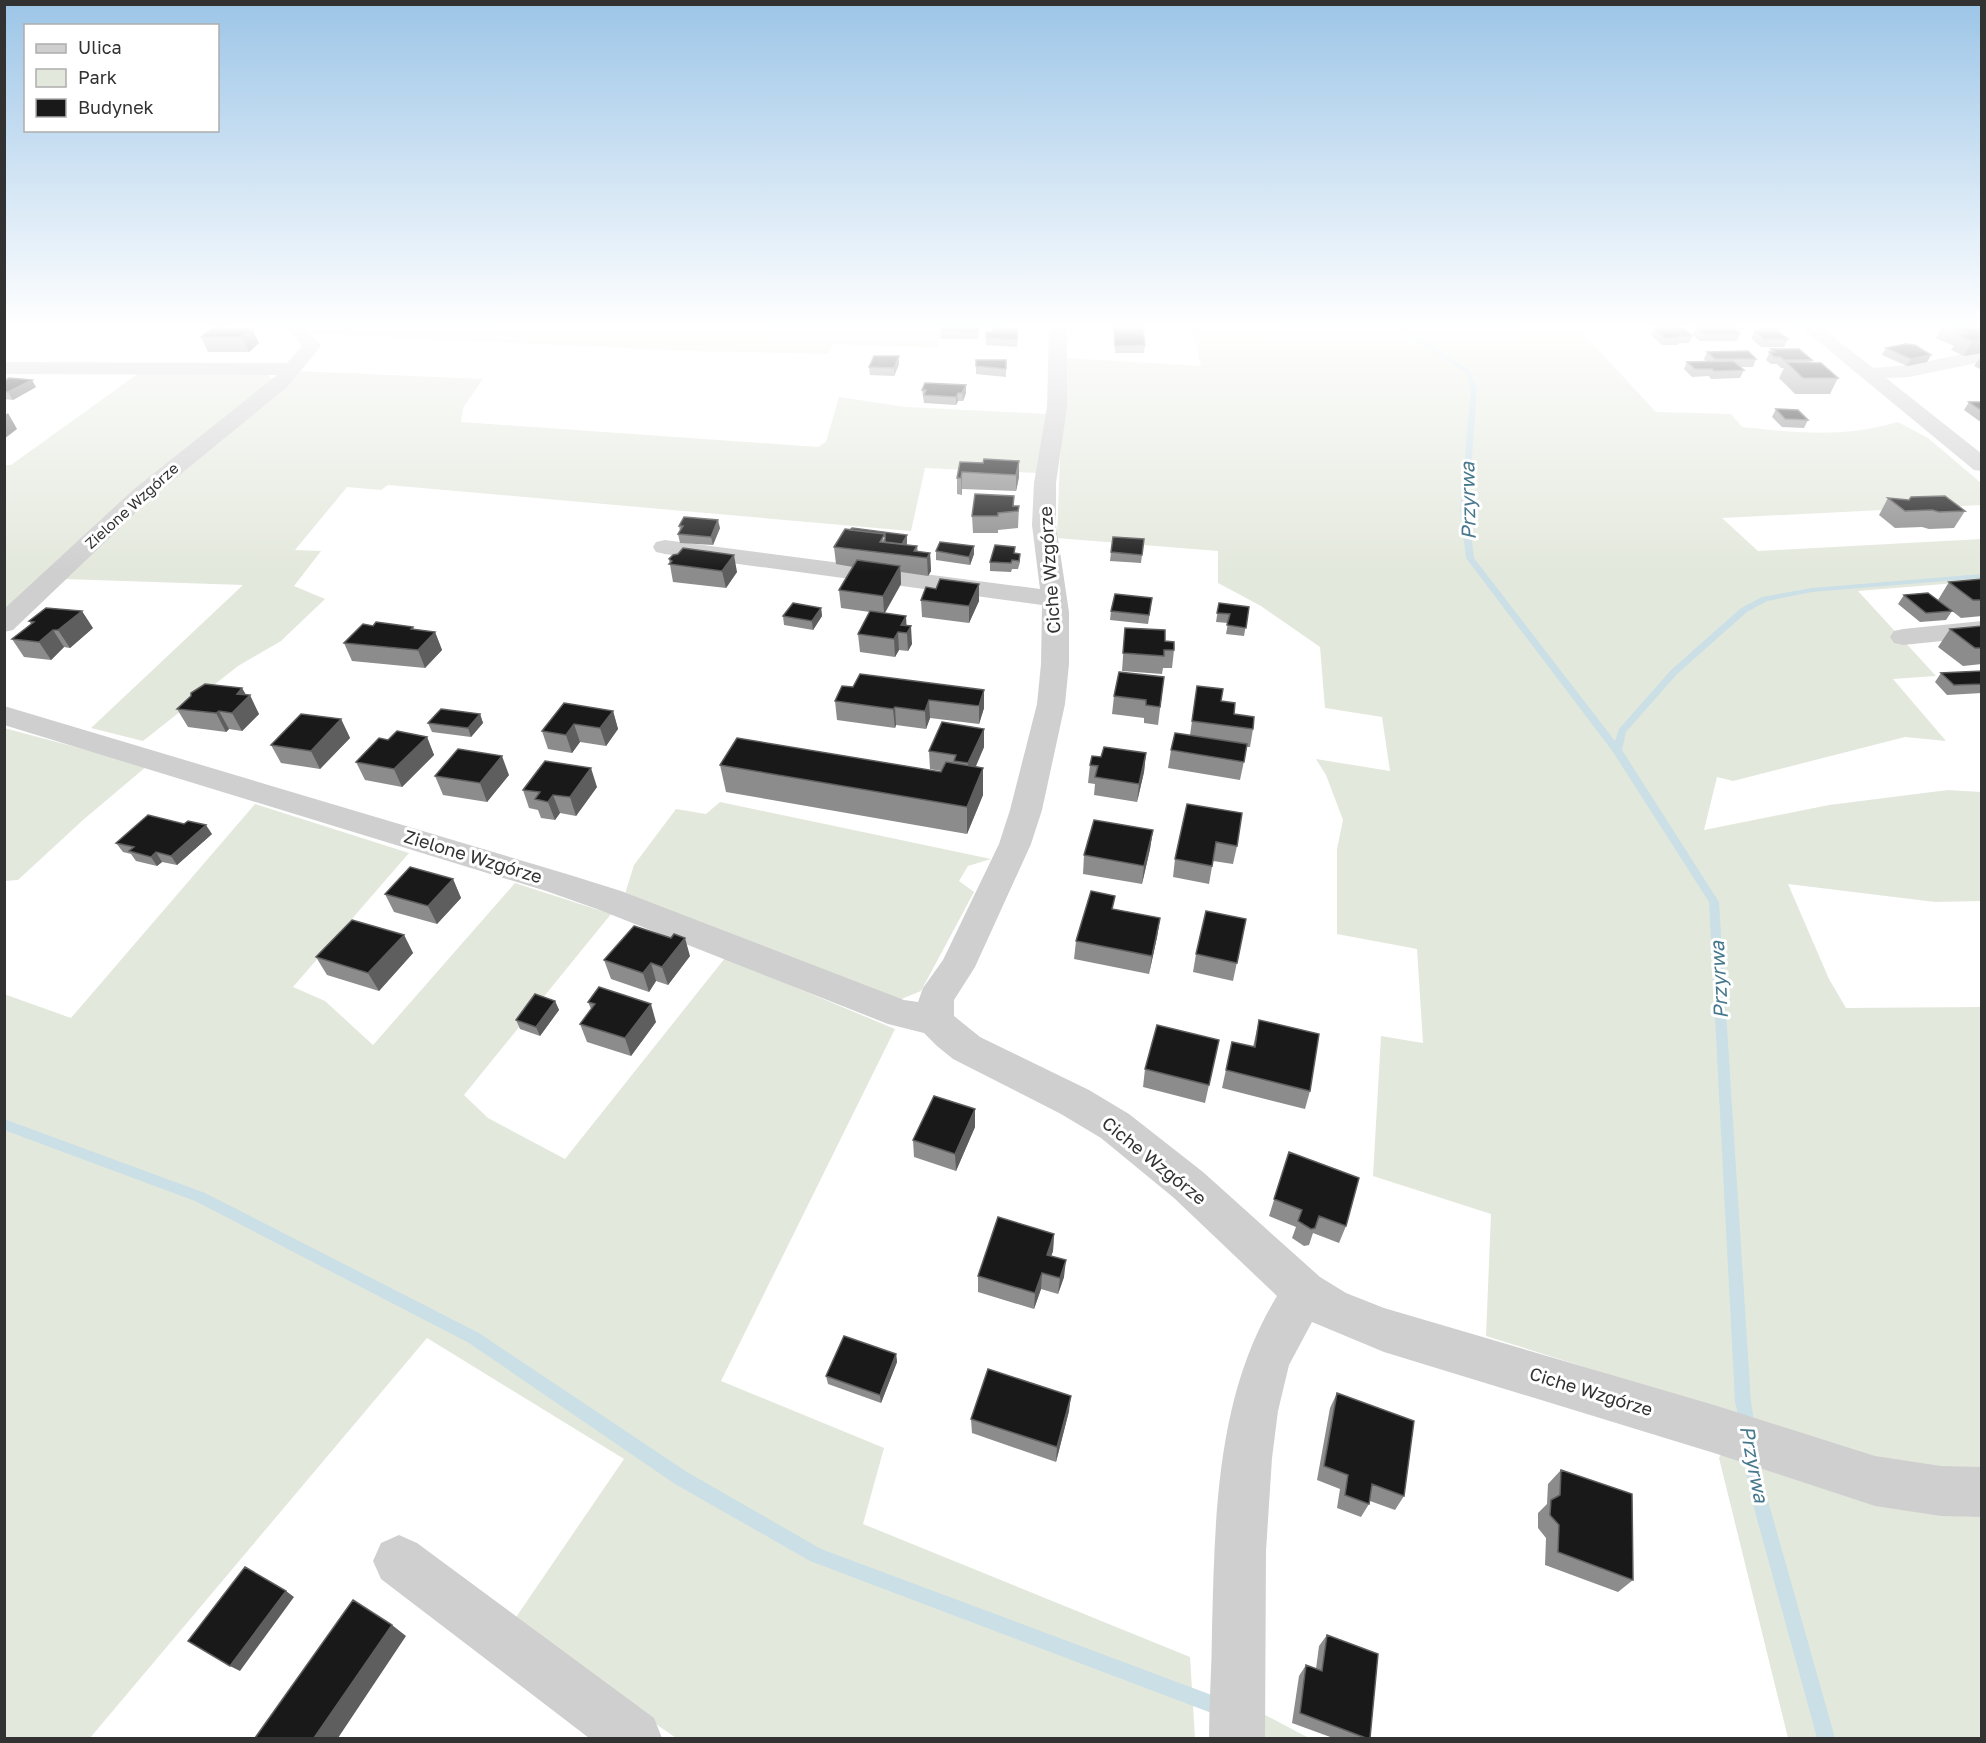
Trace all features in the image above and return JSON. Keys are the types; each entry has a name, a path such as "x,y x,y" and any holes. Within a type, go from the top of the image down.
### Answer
{"street":[{"name":"Zielone Wzgórze","path":"4,624 141,495 247,409"},
{"name":"Ciche Wzgórze","path":"1057,409 1045,483 1044,525 1054,599 1055,664 1051,704 1026,810 1015,844 957,967 936,998 935,1020 946,1035 971,1050 1079,1104 1114,1125 1167,1166 1304,1292 1330,1308 1384,1330 1714,1429 1875,1481 1941,1491 1982,1492"},
{"path":"1912,409 1982,465"},
{"path":"665,547 1054,599"},
{"path":"1903,637 1982,629"},
{"name":"Zielone Wzgórze","path":"4,715 558,883 620,904 901,1014 935,1020"},
{"path":"1237,1738 1241,1500 1250,1433 1266,1362 1304,1292"},
{"path":"399,1561 634,1738"}],"green space":[{"path":"88,409 239,409 5,611 5,465 11,465"},
{"path":"252,409 463,409 461,422 818,447 826,442 835,409 953,409 1047,414 1037,473 925,468 911,531 388,485 381,490 347,487 295,550 321,551 294,586 325,599 281,641 238,666 143,741 91,728 243,585 64,579 165,481"},
{"path":"1063,409 1654,409 1656,412 1731,414 1742,427 1820,433 1858,430 1898,422 1928,438 1981,483 1981,505 1722,518 1758,551 1981,539 1981,581 1858,591 1936,676 1893,679 1946,741 1905,737 1733,781 1717,777 1704,830 1829,805 1948,790 1981,792 1981,901 1935,902 1788,884 1829,979 1846,1008 1981,1007 1981,1472 1906,1468 1486,1336 1491,1214 1373,1176 1381,1036 1423,1043 1417,949 1337,934 1337,849 1343,820 1326,775 1316,759 1390,771 1382,717 1325,708 1320,647 1261,606 1218,583 1218,551 1057,538"},
{"path":"4,728 147,766 83,820 18,880 5,881"},
{"path":"720,802 991,859 968,866 959,881 974,892 921,991 899,1000 625,894 634,865 676,809 706,814"},
{"path":"255,804 409,853 293,987 325,1001 373,1045 515,883 611,914 464,1095 488,1118 565,1159 725,958 895,1029 721,1381 884,1448 863,1524 1190,1657 1195,1738 676,1738 510,1626 624,1459 427,1338 90,1738 5,1738 4,994 71,1018"},
{"path":"1724,1448 1981,1509 1981,1738 1788,1738 1719,1458"},
{"path":"1265,1715 1309,1738 1263,1738"}],"building":[{"path":"1776,409 1798,410 1808,420 1785,419"},
{"path":"984,459 1019,461 1016,475 962,472 961,478 957,478 960,462 983,463"},
{"path":"975,494 1014,496 1013,506 1019,506 1018,511 998,513 998,516 972,516"},
{"path":"1945,496 1965,511 1905,511 1888,498 1909,500 1911,497"},
{"path":"684,517 718,520 711,537 678,534 683,526 679,526"},
{"path":"852,528 907,535 902,544 885,542 885,534 850,530"},
{"path":"845,529 885,534 880,542 917,546 914,551 930,553 927,558 834,547"},
{"path":"1113,537 1144,539 1142,555 1111,552"},
{"path":"940,542 974,546 969,557 936,551"},
{"path":"995,545 1015,547 1014,553 1020,554 1019,561 990,562"},
{"path":"683,548 734,555 722,571 669,564 672,561 669,559"},
{"path":"857,560 900,566 883,596 839,590"},
{"path":"940,579 979,584 969,606 921,600 926,587 936,589"},
{"path":"1982,579 1982,600 1973,600 1949,582"},
{"path":"1928,593 1952,611 1926,613 1904,595"},
{"path":"1115,594 1152,598 1149,615 1111,611"},
{"path":"793,603 821,608 812,621 783,616"},
{"path":"1219,603 1249,607 1246,628 1227,625 1230,614 1217,613"},
{"path":"46,608 82,611 39,642 12,639 34,622 29,621"},
{"path":"870,611 906,616 901,625 911,626 907,633 898,632 894,639 858,634"},
{"path":"376,622 435,632 418,650 344,643 363,624 373,626"},
{"path":"1982,626 1982,648 1975,648 1950,629"},
{"path":"1125,628 1165,630 1165,641 1174,642 1174,650 1164,650 1164,656 1123,653"},
{"path":"1982,671 1982,684 1954,685 1941,673"},
{"path":"1119,672 1164,677 1160,707 1146,705 1146,700 1114,696"},
{"path":"860,674 984,690 979,706 929,700 925,711 835,701 842,686 853,687"},
{"path":"205,684 242,688 237,694 250,695 232,713 177,709 191,696 191,693"},
{"path":"1197,686 1223,689 1221,701 1235,703 1234,714 1254,717 1253,729 1192,721"},
{"path":"564,703 613,711 600,728 574,724 566,735 542,731"},
{"path":"441,709 480,714 468,728 428,723"},
{"path":"301,714 341,719 311,751 271,745"},
{"path":"942,722 984,729 968,763 954,761 956,755 929,751"},
{"path":"397,731 427,737 394,769 356,762 379,738 388,740"},
{"path":"1175,733 1247,744 1244,762 1171,750"},
{"path":"737,738 941,772 946,762 983,768 967,807 720,765"},
{"path":"1104,747 1146,753 1139,784 1095,777 1098,766 1090,765 1092,756 1101,757"},
{"path":"458,749 502,756 480,783 435,776"},
{"path":"545,761 591,768 570,797 553,795 548,802 535,799 540,792 523,790"},
{"path":"1187,804 1242,813 1237,846 1216,842 1212,866 1175,859"},
{"path":"148,815 184,824 188,821 206,825 171,856 156,852 151,857 129,851 134,847 116,843"},
{"path":"1094,820 1153,830 1144,866 1084,855"},
{"path":"410,867 453,879 428,906 385,894"},
{"path":"1091,891 1115,896 1112,909 1160,918 1152,956 1076,941"},
{"path":"1206,911 1246,919 1237,963 1196,954"},
{"path":"352,920 404,935 368,973 316,957"},
{"path":"634,926 671,938 674,934 685,938 662,967 651,963 643,973 604,960"},
{"path":"599,987 651,1004 625,1038 580,1024 595,1004 588,1002"},
{"path":"535,994 555,1001 536,1027 516,1020"},
{"path":"1259,1020 1319,1034 1310,1091 1226,1070 1232,1042 1255,1047"},
{"path":"1157,1025 1219,1040 1209,1085 1145,1069"},
{"path":"934,1096 975,1109 955,1154 913,1140"},
{"path":"1289,1152 1359,1178 1346,1226 1319,1216 1315,1228 1311,1229 1298,1221 1302,1210 1274,1199"},
{"path":"998,1217 1054,1234 1047,1255 1066,1260 1060,1278 1042,1273 1035,1293 978,1276"},
{"path":"844,1336 896,1354 880,1395 826,1376"},
{"path":"988,1369 1071,1396 1057,1447 971,1419"},
{"path":"1337,1393 1414,1421 1404,1496 1372,1484 1369,1504 1345,1495 1348,1475 1324,1466"},
{"path":"1561,1470 1632,1494 1633,1580 1558,1552 1559,1525 1550,1515 1551,1500 1560,1495"},
{"path":"245,1567 286,1591 230,1666 188,1641"},
{"path":"353,1600 392,1625 314,1738 255,1738"},
{"path":"1327,1635 1378,1654 1370,1738 1300,1713 1306,1665 1322,1671"}],"waterway":[{"name":"Przyrwa","path":"1472,409 1464,510 1470,558 1617,750"},
{"path":"1617,750 1622,731 1674,672 1744,610 1765,599 1812,590 1982,576"},
{"name":"Przyrwa","path":"1617,750 1714,902 1743,1402 1747,1427"},
{"path":"4,1124 200,1197 474,1338 681,1478 816,1555 1209,1703"},
{"name":"Przyrwa","path":"1751,1454 1757,1490 1826,1738"}]}
